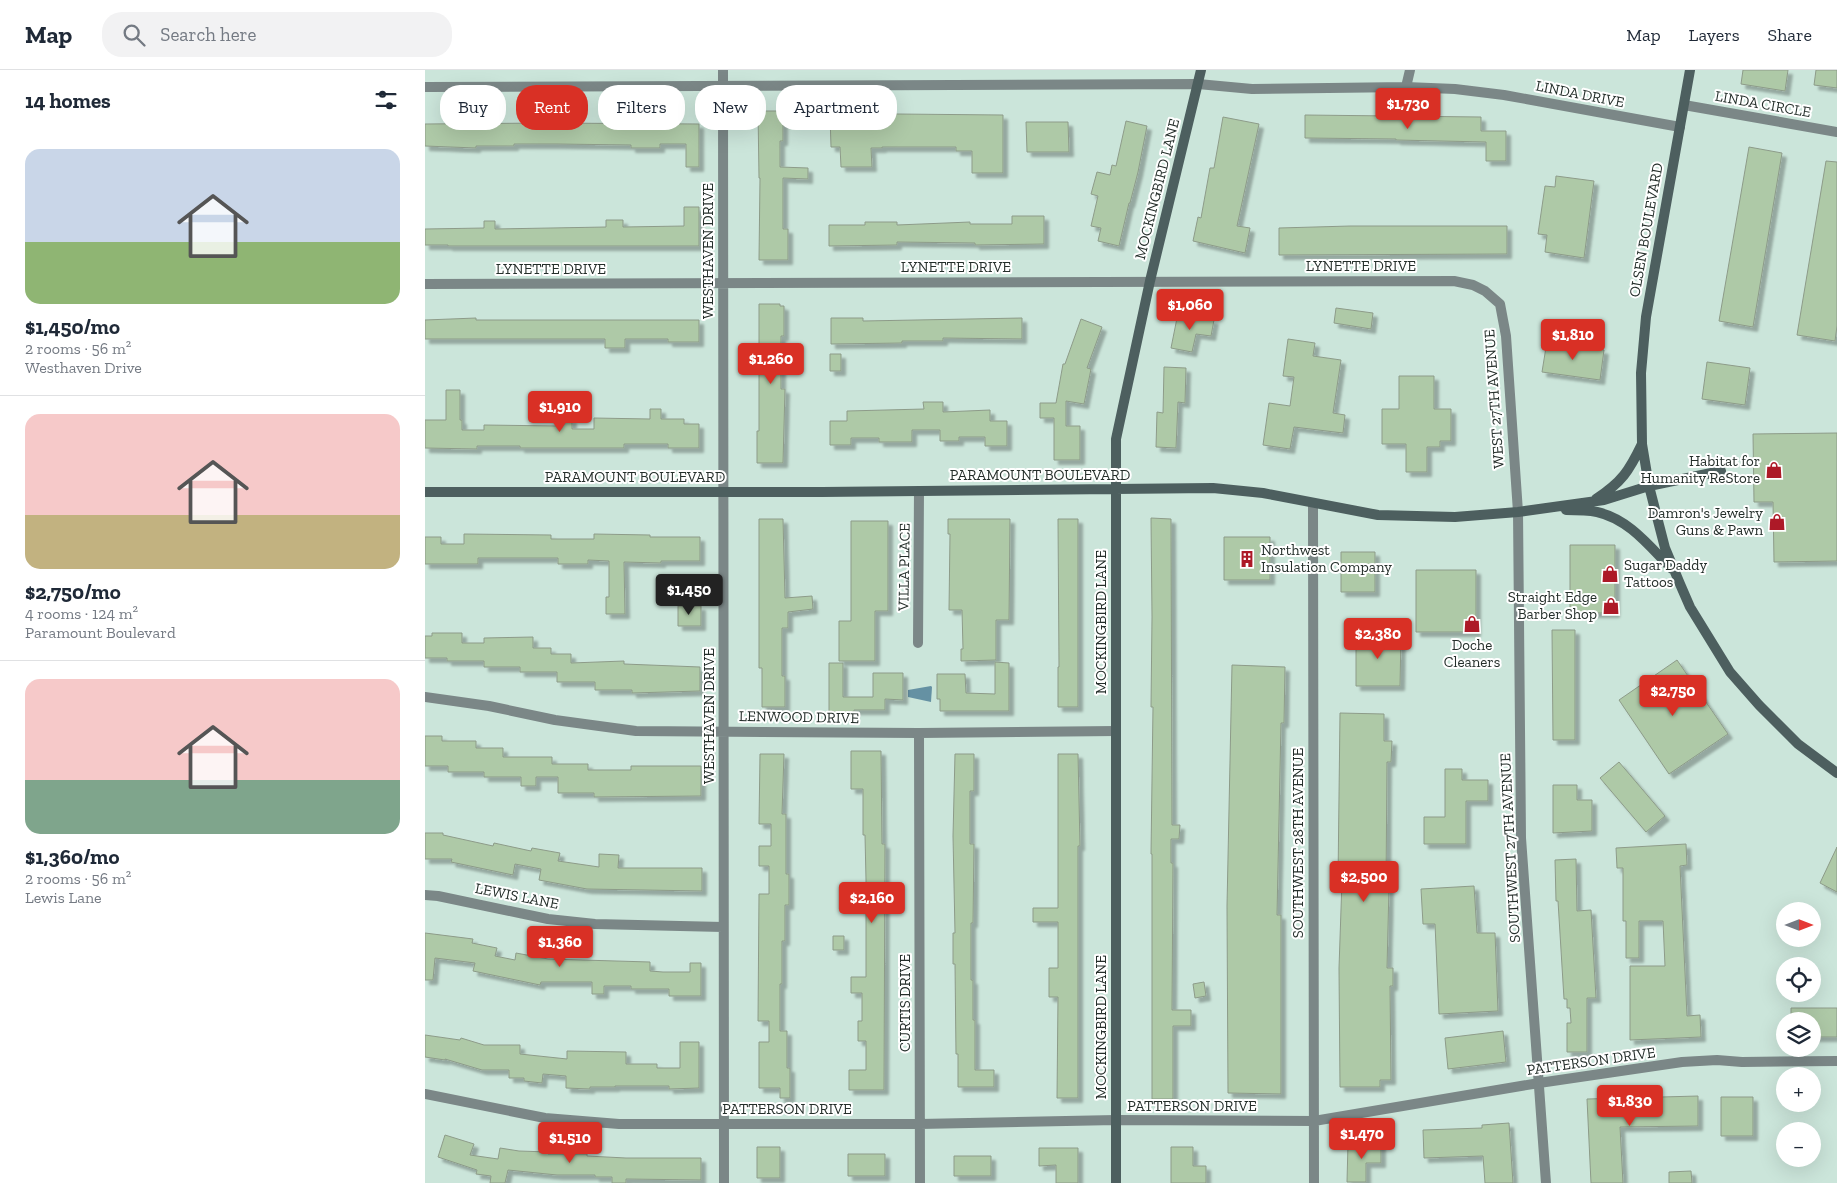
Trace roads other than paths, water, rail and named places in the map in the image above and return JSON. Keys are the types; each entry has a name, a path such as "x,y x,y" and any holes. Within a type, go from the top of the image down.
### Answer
{"main road":[{"name":"MOCKINGBIRD LANE","path":"1116,1183 1116,439 1150,281 1201,70"},
{"name":"OLSEN BOULEVARD","path":"1649,486 1642,444 1641,389 1646,317 1690,70"},
{"path":"1590,502 1613,488 1623,478 1631,468 1642,444"},
{"name":"PARAMOUNT BOULEVARD","path":"425,492 1221,488 1263,492 1385,516 1455,517 1518,512 1604,500 1649,486 1721,471"},
{"path":"1649,486 1665,548 1676,573 1691,607 1731,672 1759,705 1798,744 1837,773"},
{"path":"1545,508 1597,512 1621,520 1634,530 1676,573"}],"street":[{"name":"WESTHAVEN DRIVE","path":"723,70 723,85"},
{"path":"1406,87 1410,70"},
{"name":"LINDA DRIVE","path":"766,86 1198,84 1252,88 1406,87 1455,89 1504,95 1680,127"},
{"name":"LINDA DRIVE","path":"425,87 695,86"},
{"name":"LINDA CIRCLE","path":"1684,105 1837,132"},
{"name":"WESTHAVEN DRIVE","path":"723,130 724,1183"},
{"name":"LYNETTE DRIVE","path":"425,284 1454,280 1473,285 1485,291"},
{"name":"WEST 27TH AVENUE","path":"1485,291 1500,304 1506,336 1518,512"},
{"name":"VILLA PLACE","path":"918,644 919,491"},
{"name":"SOUTHWEST 28TH AVENUE","path":"1313,503 1314,1183"},
{"name":"SOUTHWEST 27TH AVENUE","path":"1518,512 1521,838 1546,1183"},
{"name":"LENWOOD DRIVE","path":"425,697 489,706 555,720 636,731 919,733 1115,731"},
{"name":"CURTIS DRIVE","path":"919,733 920,1183"},
{"name":"LEWIS LANE","path":"425,895 455,899 548,919 585,923 633,926 723,927"},
{"name":"PATTERSON DRIVE","path":"425,1094 545,1118 619,1124 920,1124 1116,1120 1314,1121 1539,1083 1682,1062 1714,1060 1742,1062 1837,1061"}],"water":[{"path":"931,686 931,702 908,697 908,690"}],"place":[{"name":"Habitat for Humanity ReStore","path":"1774,470"},
{"name":"Damron's Jewelry Guns & Pawn","path":"1777,522"},
{"name":"Northwest Insulation Company","path":"1247,559"},
{"name":"Sugar Daddy Tattoos","path":"1610,574"},
{"name":"Straight Edge Barber Shop","path":"1611,606"},
{"name":"Doche Cleaners","path":"1472,624"}]}
